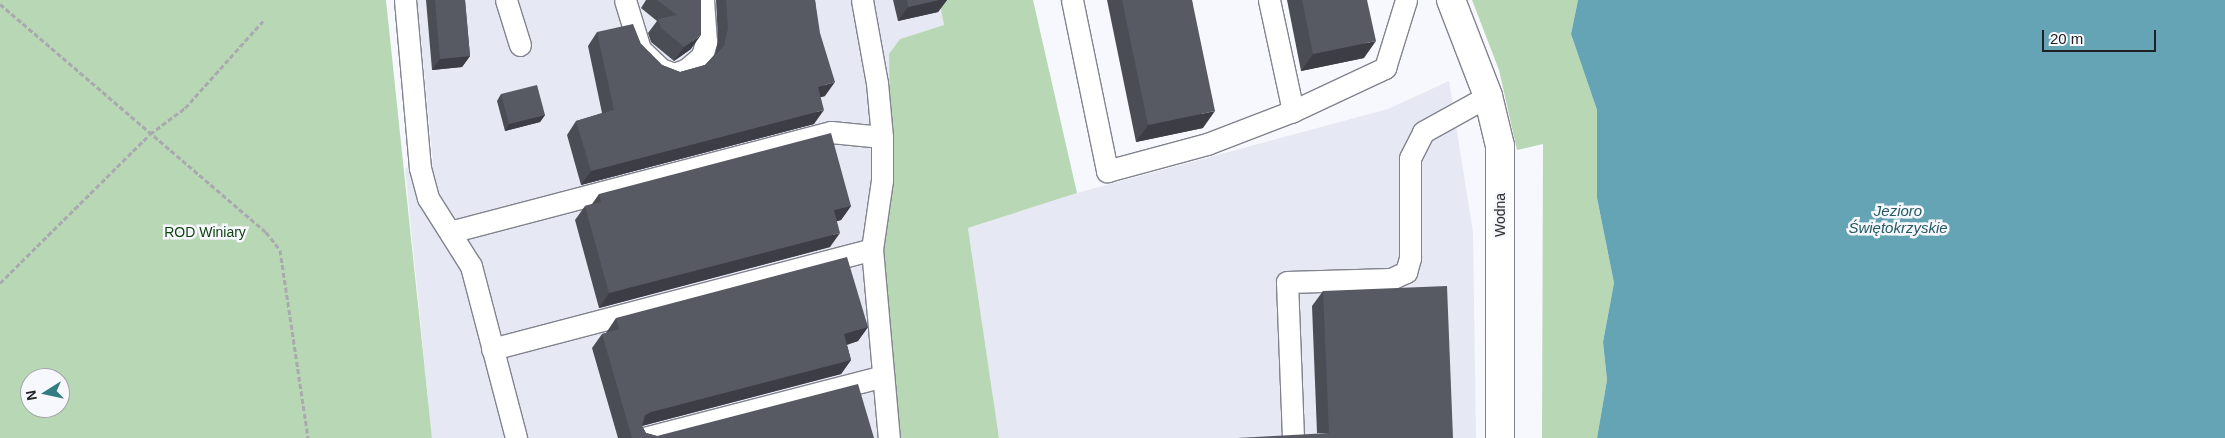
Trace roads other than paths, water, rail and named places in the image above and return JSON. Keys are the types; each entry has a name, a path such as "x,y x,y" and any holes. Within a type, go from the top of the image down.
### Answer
{"street":[{"name":"Wodna","path":"1451,0 1488,96 1500,146 1500,438"}],"lane":[{"path":"405,0 420,168 428,198 471,266 516,438"},
{"path":"506,0 520,45"},
{"path":"625,0 640,49 660,69 674,74 702,56 706,42 703,0"},
{"path":"862,0 877,83 882,137 882,180 872,249 889,438"},
{"path":"1072,0 1107,171 1207,144 1293,110 1385,68 1406,0"},
{"path":"1269,0 1293,110"},
{"path":"1293,438 1287,282 1391,279 1406,272 1410,258 1410,158 1423,132 1488,96"},
{"path":"450,232 830,132 882,137"},
{"path":"492,349 872,249"},
{"path":"644,438 883,376"}],"water":[{"name":"Jezioro Świętokrzyskie","path":"1578,0 2225,0 2225,438 1597,438 1607,380 1603,342 1614,283 1597,198 1597,110 1571,34"}],"park label":[{"name":"ROD Winiary","path":"205,232"}]}
